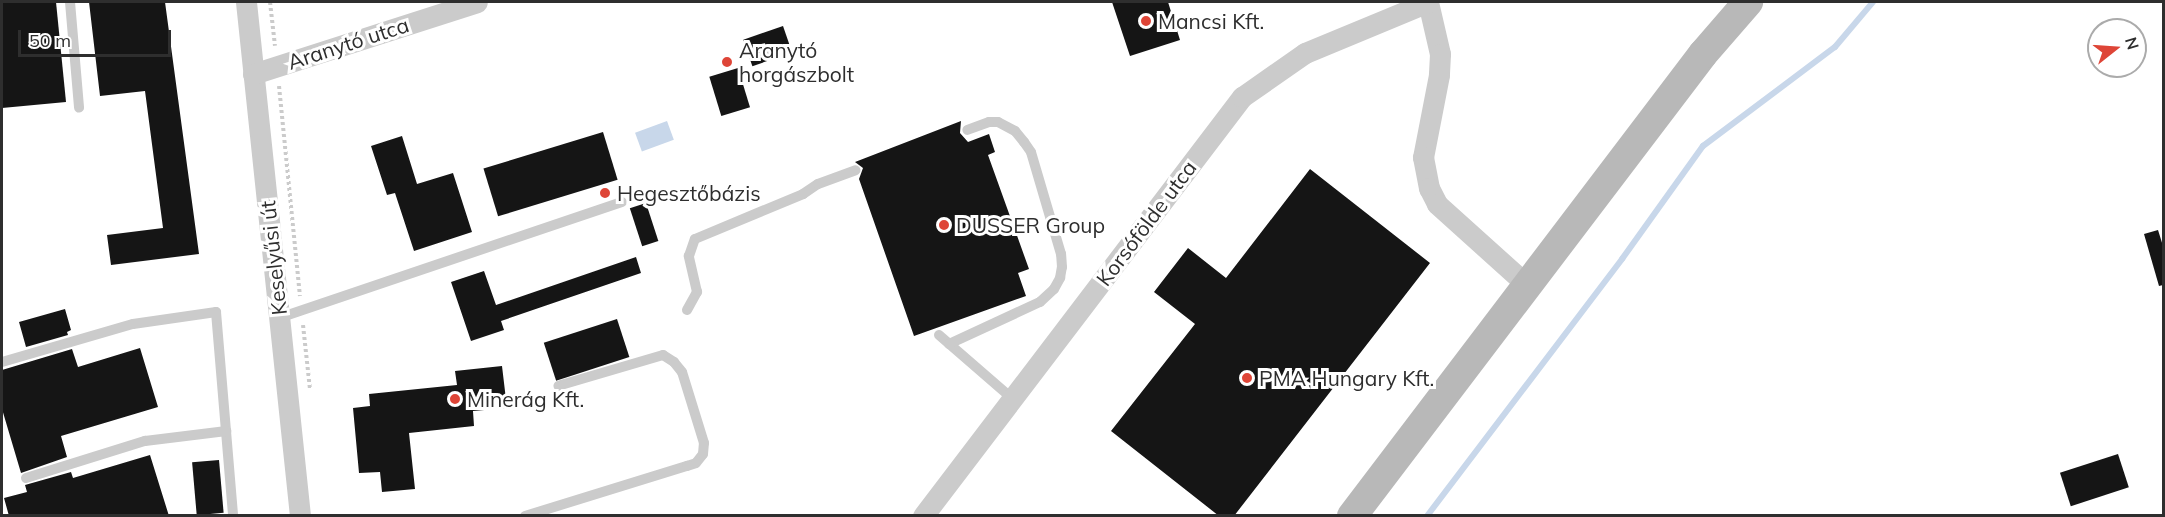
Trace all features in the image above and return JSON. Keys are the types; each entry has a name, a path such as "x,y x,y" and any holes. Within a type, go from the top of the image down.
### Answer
{"main road":[{"path":"1352,516 1702,54 1748,2"}],"street":[{"name":"Keselyűsi út","path":"246,2 279,318 295,514"},
{"name":"Aranytó utca","path":"253,74 477,2"},
{"path":"1428,2 1440,54 1439,75 1423,157 1429,188 1437,204 1527,285"},
{"name":"Korsófölde utca","path":"923,516 1242,97 1305,53 1428,2"}],"lane":[{"path":"70,2 79,108"},
{"path":"949,344 1040,302 1054,289 1060,278 1062,267 1061,254 1034,164 1024,142 1015,131 998,122 988,122 967,130"},
{"path":"687,310 697,292 688,256 695,239 803,194 818,184 856,170"},
{"path":"279,318 622,202"},
{"path":"2,362 133,324 216,312 233,516"},
{"path":"939,335 1013,399"},
{"path":"525,516 696,463 703,454 704,443 682,372 674,362 663,355 558,386"},
{"path":"26,478 145,441 226,431"}],"path":[{"path":"270,2 311,401"}],"water":[{"path":"667,121 674,140 642,151 635,133"}],"building":[{"path":"2,2 56,2 66,102 2,108"},
{"path":"89,2 165,2 199,254 111,265 107,235 163,228 145,91 100,96"},
{"name":"Mancsi Kft.","path":"1112,2 1168,2 1180,40 1130,56"},
{"path":"783,26 792,52 752,66 743,40"},
{"path":"738,68 750,107 721,116 709,77"},
{"name":"DUSSER Group","path":"961,121 960,133 968,142 989,134 995,152 988,155 1029,269 1018,273 1026,296 914,336 859,179 863,168 855,162"},
{"path":"603,132 618,180 498,216 483,169"},
{"path":"402,136 417,184 453,173 472,232 414,251 395,193 387,195 371,146"},
{"name":"PMA Hungary Kft.","path":"1310,169 1430,263 1234,516 1219,516 1111,431 1195,324 1154,292 1188,248 1226,278"},
{"path":"646,203 658,241 642,246 630,208"},
{"path":"2158,230 2163,246 2163,285 2159,286 2144,234"},
{"path":"636,257 641,273 501,321 504,330 471,341 451,282 484,271 496,305"},
{"path":"65,309 71,330 67,332 68,335 26,347 19,322"},
{"path":"617,319 629,357 556,381 544,343"},
{"path":"140,348 158,407 61,436 67,457 21,473 2,409 2,370 72,349 78,367"},
{"path":"502,366 507,408 473,411 474,426 409,433 415,489 382,492 380,472 359,473 353,408 370,406 369,394 457,385 455,371"},
{"path":"2118,454 2129,487 2071,506 2060,473"},
{"path":"150,455 169,516 9,516 4,498 27,492 25,485 71,472 73,478"},
{"path":"219,460 224,513 197,515 192,462"}],"waterway":[{"path":"1427,516 1622,259 1703,146 1835,47 1873,2"}],"place":[{"name":"Mancsi Kft.","path":"1146,21"},
{"name":"Aranytó horgászbolt","path":"727,62"},
{"name":"Hegesztőbázis","path":"605,193"},
{"name":"DUSSER Group","path":"944,225"},
{"name":"PMA Hungary Kft.","path":"1247,378"},
{"name":"Minerág Kft.","path":"455,399"}]}
